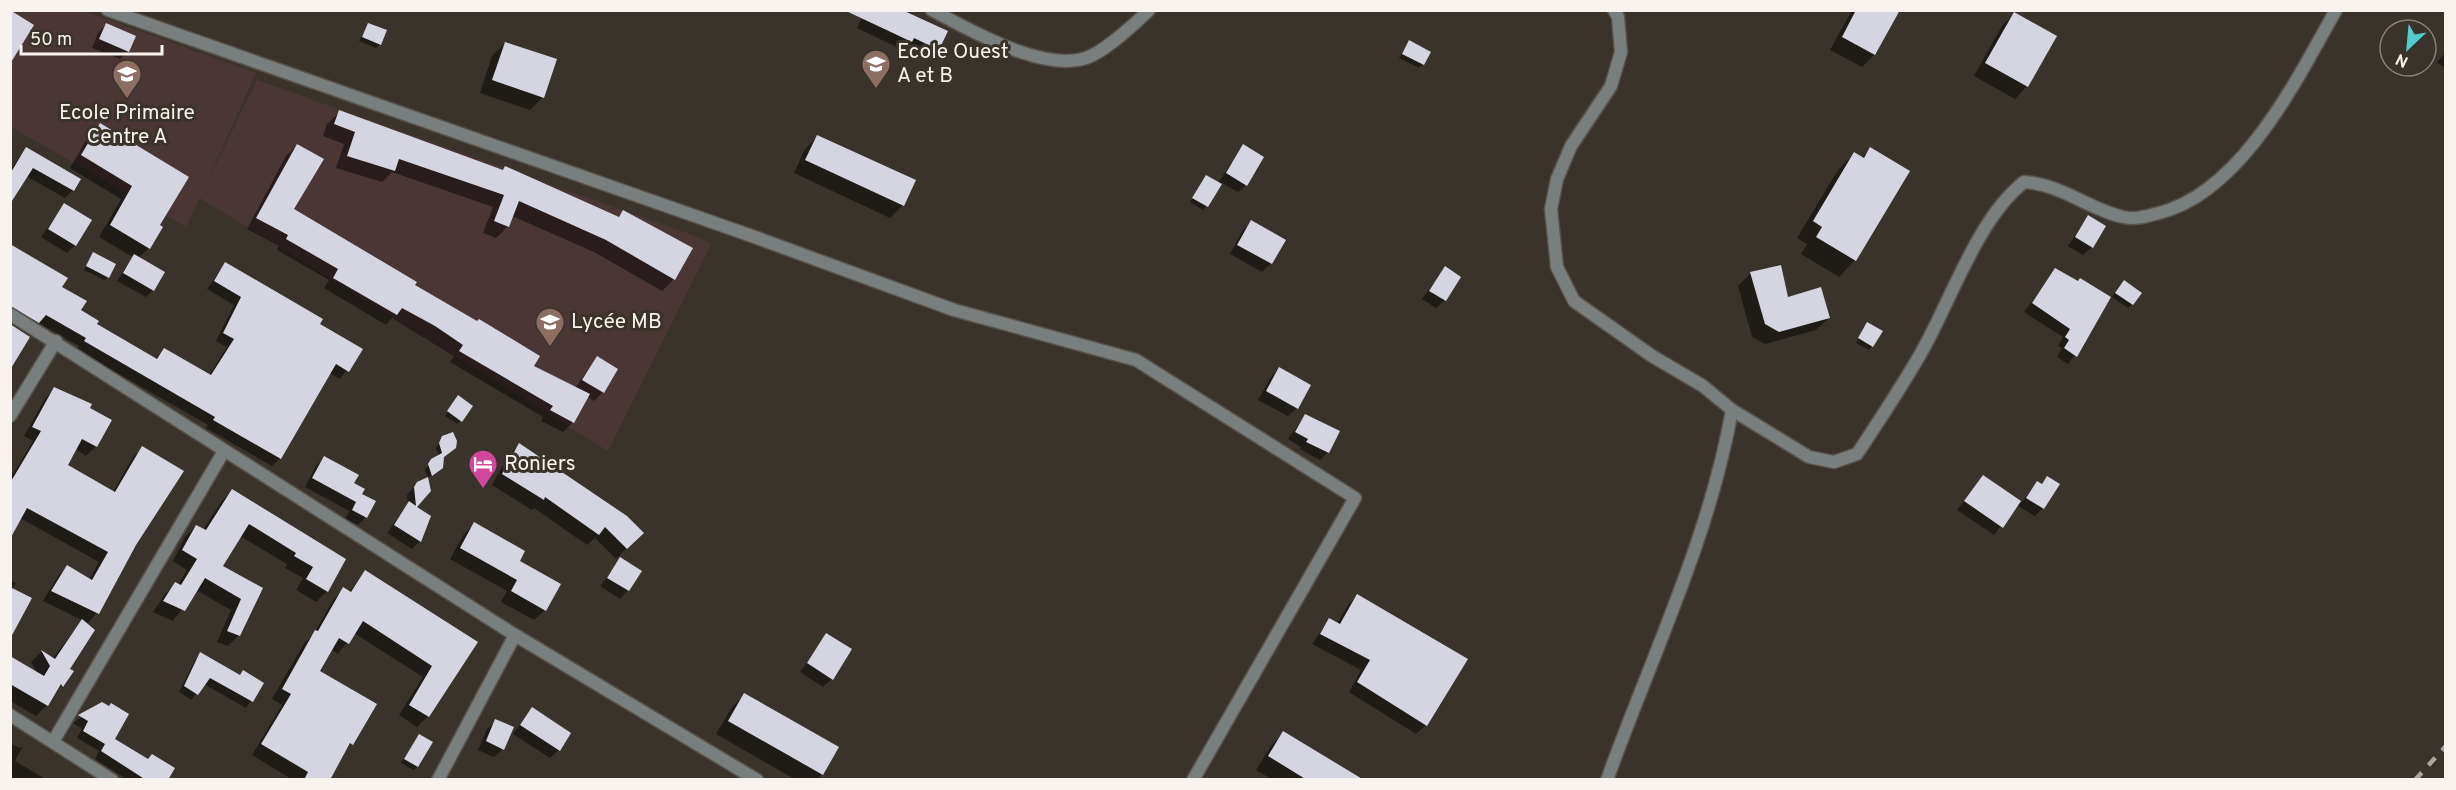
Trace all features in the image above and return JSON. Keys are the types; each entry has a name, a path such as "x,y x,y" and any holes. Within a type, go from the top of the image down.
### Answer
{"street":[{"path":"108,10 749,234 954,310 1136,360 1355,498 1311,580 1193,780"},
{"path":"932,10 1027,56 1060,60 1090,56 1149,10"},
{"path":"1614,10 1618,17 1621,52 1611,86 1571,146 1557,180 1551,209 1557,267 1574,301 1653,356 1703,386 1732,411 1809,457 1834,462 1857,454 1921,352 1967,262 2008,195 2024,182 2044,183 2123,217 2138,218 2169,210 2205,192 2260,137 2283,104 2336,10"},
{"path":"10,314 56,341 224,451 515,635 758,780"},
{"path":"10,416 56,341"},
{"path":"1607,780 1687,577 1725,452 1732,411"},
{"path":"54,740 224,451"},
{"path":"438,780 515,635"},
{"path":"10,715 54,740 112,780"}],"shaded area":[{"name":"Lycée MB","path":"11,11 84,11 256,73 203,191 257,80 698,237 711,244 608,451 200,198 186,227 11,127"}],"building":[{"path":"10,10 34,25 10,64"},
{"path":"844,10 902,10 948,31 939,50 914,38 912,42"},
{"path":"1856,10 1900,10 1875,55 1842,37"},
{"path":"2014,12 2057,36 2028,87 1985,63"},
{"path":"106,23 136,36 129,52 99,39"},
{"path":"368,23 387,30 381,45 362,37"},
{"path":"1409,40 1431,52 1424,65 1402,54"},
{"path":"505,42 557,59 544,98 492,80"},
{"path":"339,110 503,170 505,166 619,217 623,210 693,248 675,280 606,240 519,201 509,227 494,221 504,195 399,159 395,171 347,156 355,132 334,124"},
{"path":"100,123 189,177 160,225 163,227 150,249 110,225 132,186 81,155"},
{"path":"817,135 916,180 904,206 805,160"},
{"path":"297,144 324,159 294,209 417,282 415,285 477,321 479,319 540,356 534,366 590,394 574,423 550,410 553,406 459,351 463,345 435,326 402,308 397,315 333,278 338,269 286,239 288,235 256,218"},
{"path":"1243,144 1264,157 1247,186 1226,173"},
{"path":"26,147 81,179 74,191 33,168 10,204 10,174"},
{"path":"1870,147 1910,171 1856,261 1816,237 1822,227 1813,221 1854,152 1864,158"},
{"path":"1206,175 1222,184 1208,207 1192,198"},
{"path":"64,203 92,220 76,246 48,229"},
{"path":"2088,215 2106,226 2093,248 2075,237"},
{"path":"1251,220 1286,240 1272,264 1237,245"},
{"path":"10,244 68,278 62,287 87,301 81,310 99,321 97,324 157,359 164,348 211,375 234,339 223,333 241,297 214,281 225,262 323,319 320,324 363,349 349,372 336,364 281,459 213,420 215,417 84,341 86,338 46,315 39,323 10,306"},
{"path":"93,252 116,264 109,278 86,266"},
{"path":"134,254 165,272 154,291 123,273"},
{"path":"1781,265 1788,297 1821,287 1830,318 1779,332 1765,324 1750,272"},
{"path":"1445,266 1461,277 1446,301 1429,291"},
{"path":"2055,268 2078,281 2080,278 2111,297 2077,357 2064,348 2069,340 2065,337 2070,329 2032,303"},
{"path":"2124,280 2142,293 2133,305 2115,293"},
{"path":"1867,322 1883,331 1873,347 1858,338"},
{"path":"10,324 30,337 10,370"},
{"path":"597,356 618,369 604,393 582,380"},
{"path":"1279,367 1311,385 1298,409 1266,391"},
{"path":"54,387 92,404 90,408 112,420 97,447 82,439 68,465 115,492 142,446 184,471 136,545 99,614 51,591 67,565 92,580 108,552 27,508 10,539 10,483 41,431 32,427"},
{"path":"458,395 473,406 462,422 447,411"},
{"path":"1305,414 1340,431 1329,453 1306,442 1308,439 1295,432"},
{"path":"453,432 457,441 456,448 444,457 443,468 432,476 428,464 431,459 442,453 439,443 442,436"},
{"path":"519,443 627,516 644,533 627,549 605,527 599,535 545,497 544,500 502,474"},
{"path":"324,456 359,475 354,483 365,489 362,494 376,501 367,518 352,510 356,502 312,478"},
{"path":"1983,475 2021,501 2003,528 1964,501"},
{"path":"2047,476 2060,484 2044,509 2026,498 2037,481 2042,484"},
{"path":"428,477 431,491 417,507 431,516 421,542 394,525 409,501 416,506 414,487 417,482"},
{"path":"232,489 346,559 328,592 306,579 313,567 294,556 296,553 249,524 223,566 263,588 240,636 227,631 241,599 205,578 185,611 163,601 175,582 181,585 197,559 182,550 196,525 206,530"},
{"path":"474,522 525,551 520,561 561,584 546,611 511,591 517,580 460,548"},
{"path":"620,557 642,571 629,591 607,578"},
{"path":"365,570 478,642 429,717 409,705 432,666 363,621 349,644 339,638 320,671 377,704 353,745 350,743 330,780 304,780 308,772 261,744 291,694 282,689 315,630 318,631 343,587 351,592"},
{"path":"10,587 32,598 10,639"},
{"path":"1357,594 1468,659 1427,726 1357,682 1370,660 1320,634 1329,618 1340,624"},
{"path":"82,619 95,630 70,669 74,671 63,687 61,684 48,706 10,684 10,656 44,676 50,666 41,650 55,659"},
{"path":"826,633 852,649 833,680 807,663"},
{"path":"200,652 240,675 243,670 264,683 253,702 210,678 198,695 184,686"},
{"path":"744,693 839,747 823,775 728,721"},
{"path":"102,702 109,706 111,703 129,714 115,739 148,759 152,754 175,768 168,780 146,780 101,751 105,744 83,731 88,721 78,715"},
{"path":"532,707 571,733 560,751 520,725"},
{"path":"495,719 514,727 504,750 486,741"},
{"path":"1283,731 1364,780 1307,780 1268,756"},
{"path":"419,734 433,742 418,767 404,759"}],"railway":[{"path":"2415,780 2446,746"}],"place":[{"name":"Ecole Ouest A et B","path":"876,90"},
{"name":"Ecole Primaire Centre A","path":"127,100"},
{"name":"Lycée MB","path":"550,348"},
{"name":"Roniers","path":"483,490"}]}
